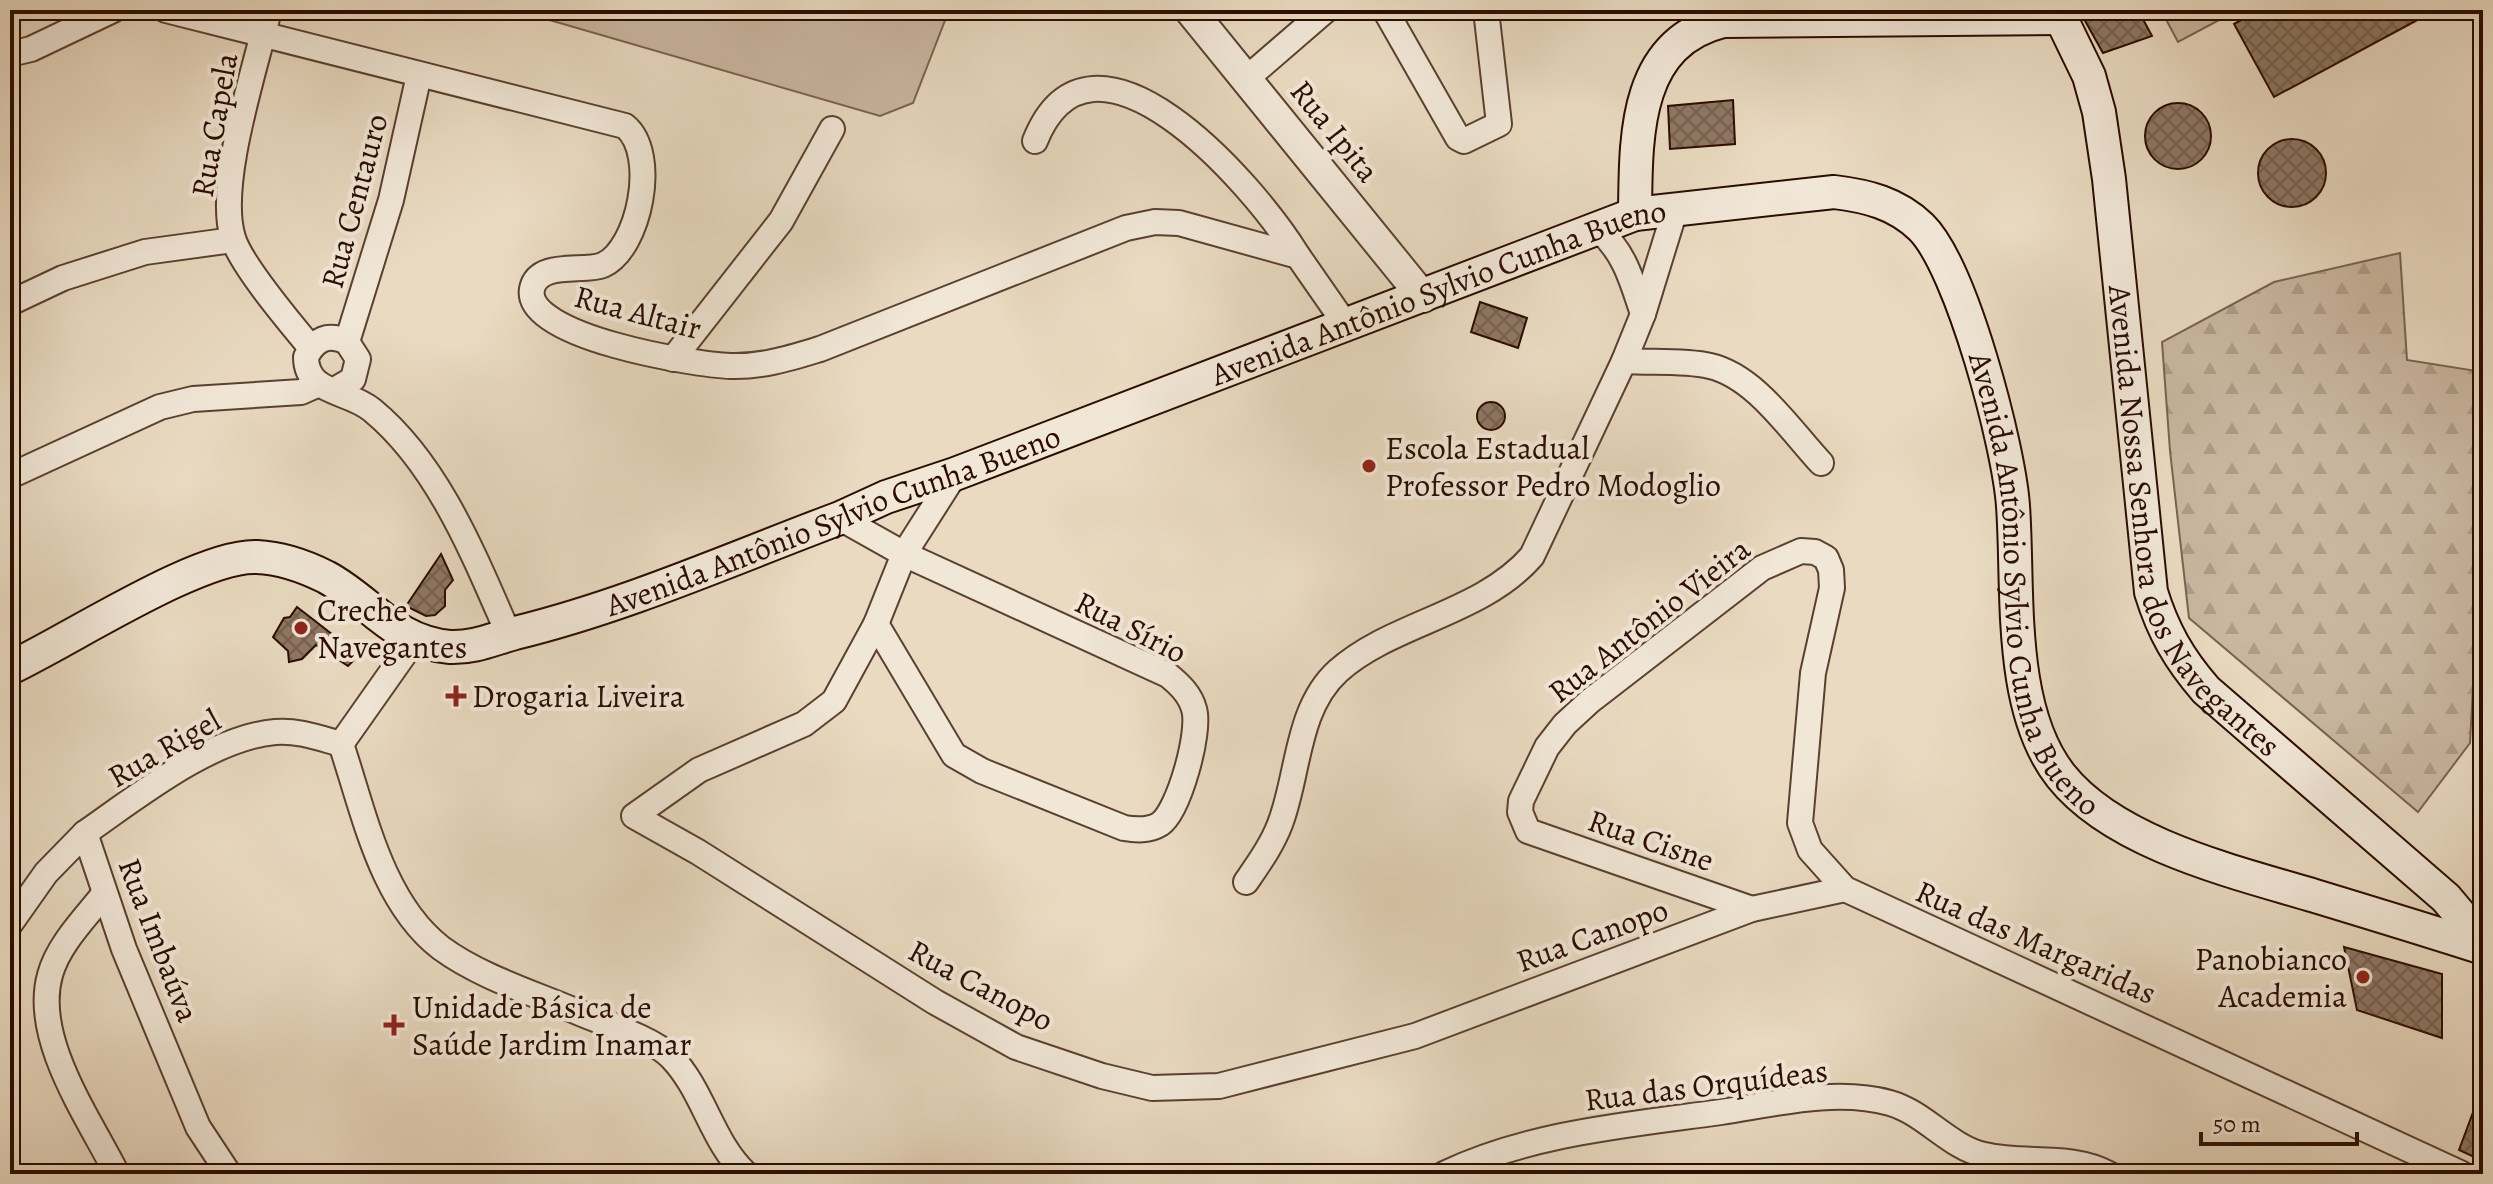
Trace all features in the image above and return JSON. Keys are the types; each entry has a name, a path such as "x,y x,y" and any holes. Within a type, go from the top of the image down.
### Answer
{"main road":[{"path":"1635,214 1635,151 1643,108 1662,58 1696,28 1723,21 2058,14"},
{"name":"Avenida Nossa Senhora dos Navegantes","path":"2058,14 2089,76 2099,112 2109,179 2151,592 2162,627 2179,659 2206,690 2446,898 2483,945"},
{"name":"Avenida Antônio Sylvio Cunha Bueno","path":"10,668 175,582 213,565 254,557 293,562 329,579 385,624 415,639 450,647 480,645 554,624 840,518 886,497 955,474 1635,214 1676,207 1834,192 1865,196 1896,207 1923,229 1942,257 1961,301 2003,440 2013,502 2019,651 2029,704 2044,748 2061,777 2088,801 2127,828 2211,864 2483,945"},
{"path":"2394,920 2413,900 2411,867"}],"street":[{"path":"10,54 31,49 113,10"},
{"name":"Rua Altair","path":"166,10 266,21 419,75 625,126 636,135 642,147 645,175 626,245 600,266 560,269 538,279 532,288 533,301 550,322 673,359 730,366 771,364 820,349 1126,228 1155,222 1210,229 1298,256"},
{"name":"Rua Ipita","path":"1190,10 1423,297"},
{"path":"1246,79 1326,10"},
{"path":"1385,10 1458,138 1464,141 1499,124 1486,10"},
{"name":"Rua Capela","path":"266,21 241,116 228,210 233,240 311,348"},
{"path":"1035,141 1044,109 1054,93 1084,70 1113,68 1154,83 1182,105 1245,178 1346,325"},
{"name":"Rua Centauro","path":"347,342 391,200 419,75"},
{"path":"673,359 781,221 832,129"},
{"path":"1246,882 1281,822 1307,722 1318,694 1338,671 1361,655 1496,588 1518,573 1532,556 1624,361 1643,314 1676,207"},
{"path":"1599,230 1613,242 1626,263 1643,314"},
{"path":"10,303 63,278 145,252 233,240"},
{"path":"10,476 160,407 193,399 301,392 326,387 353,379 358,359 347,342 327,337 311,348 306,368 326,387 373,410"},
{"path":"1624,361 1710,366 1733,375 1758,396 1821,463"},
{"path":"357,369 373,410 417,459 473,552 509,635"},
{"name":"Rua Canopo","path":"955,474 904,554 876,624 834,701 804,724 699,770 634,816 1016,1047 1102,1076 1152,1088 1219,1086 1415,1036 1752,909 1845,889"},
{"name":"Rua Sírio","path":"840,518 904,554 1168,675 1183,688 1194,706 1197,725 1172,812 1158,825 1142,830 1124,828 982,771 954,755 876,624"},
{"name":"Rua Antônio Vieira","path":"1528,831 1520,812 1521,801 1547,747 1565,724 1590,701 1762,568 1793,553 1815,552 1826,558 1831,570 1832,588 1813,673 1800,823 1810,850 1845,889"},
{"path":"415,639 341,744 395,892 415,923 441,948 474,968 670,1057 701,1101 721,1144 746,1174"},
{"name":"Rua Rigel","path":"85,833 210,753 247,737 275,732 302,732 341,744"},
{"name":"Rua Cisne","path":"1528,831 1752,909"},
{"name":"Rua Imbaúva","path":"10,924 46,873 85,833 104,894 198,1127 229,1174"},
{"name":"Rua das Margaridas","path":"1845,889 2052,981 2462,1174"},
{"path":"104,894 65,944 50,974 45,1007 50,1039 117,1174"},
{"name":"Rua das Orquídeas","path":"1444,1174 1528,1142 1554,1137 1806,1099 1860,1098 1890,1103 1917,1114 1975,1153 2004,1160 2076,1163 2109,1174"}],"green space":[{"path":"515,10 949,10 913,103 880,116"},
{"path":"2161,10 2238,10 2178,42"},
{"path":"2400,253 2407,360 2483,372 2483,501 2470,743 2418,812 2189,618 2170,451 2162,342 2274,282"}],"building":[{"path":"2079,10 2138,10 2152,36 2103,53"},
{"path":"2260,10 2436,10 2274,97 2234,24"},
{"path":"1733,100 1735,144 1670,149 1668,106"},
{"path":"2171,103 2185,103 2197,108 2206,117 2211,136 2209,149 2202,160 2185,169 2171,169 2159,164 2150,155 2145,143 2145,129 2150,117 2159,108"},
{"path":"2299,139 2320,154 2326,173 2324,186 2316,197 2299,207 2285,207 2268,197 2260,186 2258,166 2268,149 2279,141"},
{"path":"1480,302 1527,318 1518,348 1471,332"},
{"path":"1491,402 1501,406 1505,416 1501,426 1491,430 1481,426 1477,416 1481,406"},
{"path":"441,554 453,580 445,590 445,606 435,615 426,616 406,606"},
{"name":"Creche Navegantes","path":"297,607 359,655 348,666 316,645 302,659 289,662 288,651 273,637 284,618 290,617"},
{"path":"2344,947 2442,974 2442,1038 2357,1010"},
{"path":"2483,1092 2483,1161 2459,1150"}],"place":[{"name":"Escola Estadual Professor Pedro Modoglio","path":"1369,466"},
{"name":"Creche Navegantes","path":"301,628"},
{"name":"Drogaria Liveira","path":"456,696"},
{"name":"Panobianco Academia","path":"2363,977"},
{"name":"Unidade Básica de Saúde Jardim Inamar","path":"394,1025"}]}
